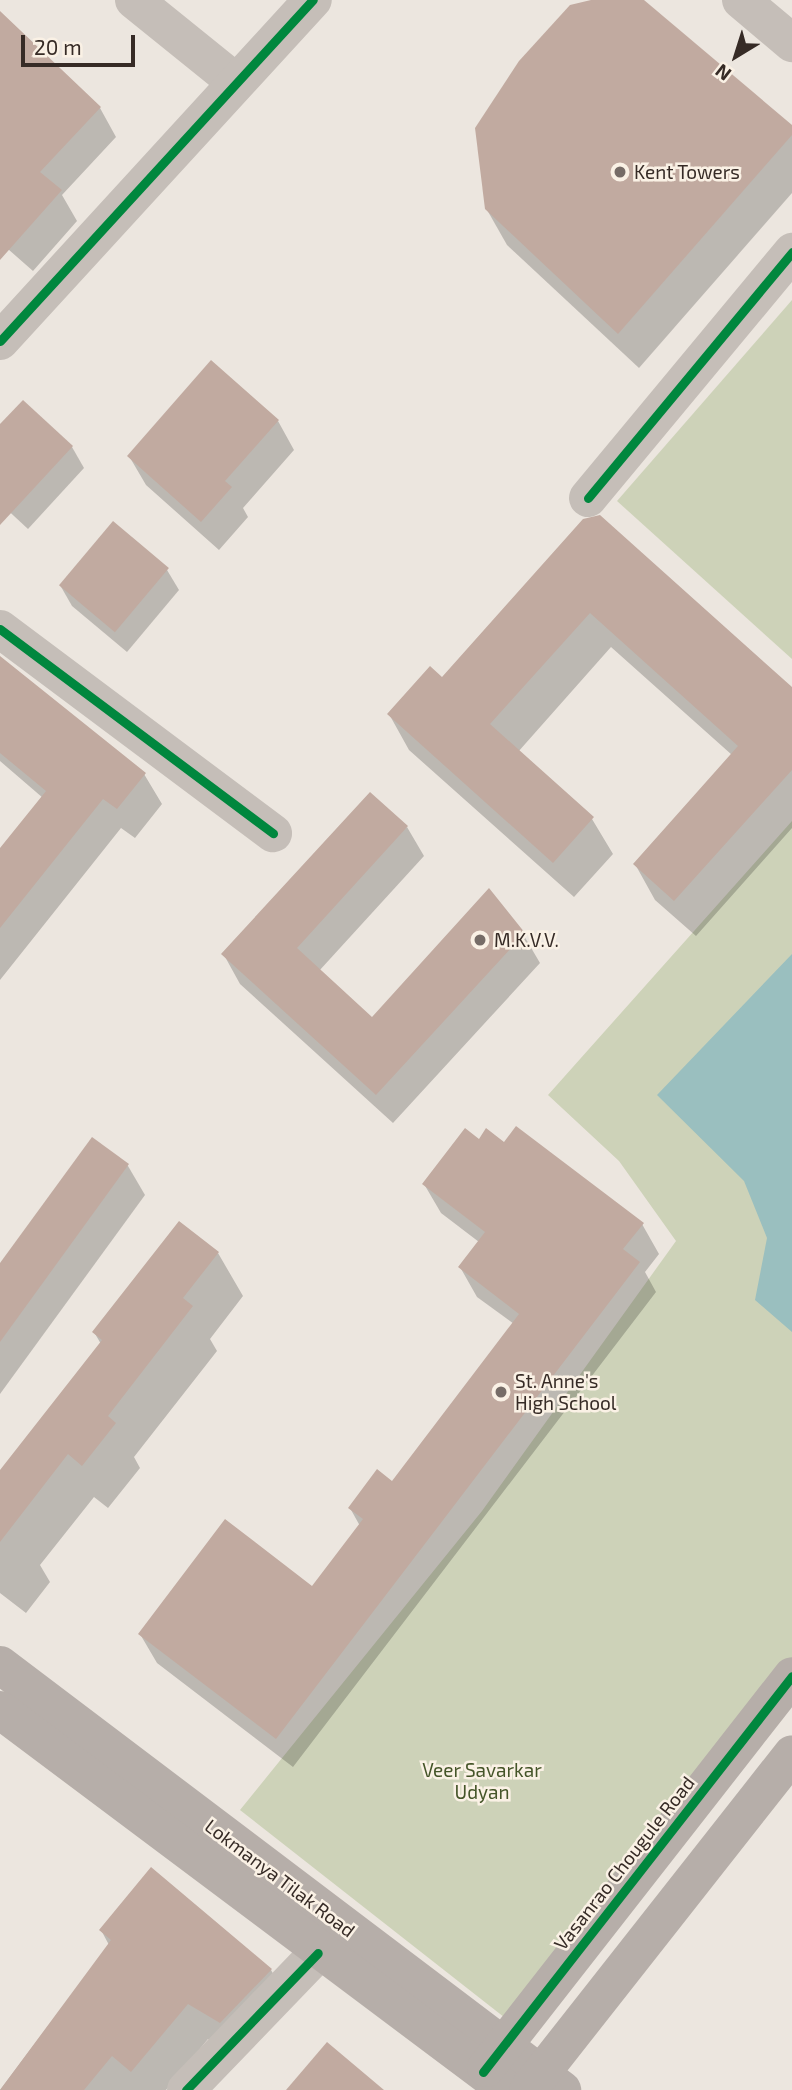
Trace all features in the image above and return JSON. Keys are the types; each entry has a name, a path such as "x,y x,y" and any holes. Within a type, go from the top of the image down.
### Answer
{"main road":[{"name":"Lokmanya Tilak Road","path":"0,1665 520,2077"},
{"name":"Vasanrao Chougule Road","path":"520,2077 792,1676"},
{"name":"Lokmanya Tilak Road","path":"0,1710 318,1953 520,2077"},
{"path":"520,2077 792,1754"}],"street":[{"path":"134,0 233,80"},
{"path":"0,341 233,80 313,0"},
{"path":"741,0 792,43"},
{"path":"589,498 792,252"},
{"path":"0,629 273,833"},
{"path":"186,2090 318,1953"}],"green space":[{"path":"792,300 792,659 617,501"},
{"name":"Veer Savarkar Udyan","path":"792,821 792,1662 509,2021 240,1810 482,1511 676,1241 619,1161 548,1095"}],"water":[{"path":"792,954 792,1332 755,1300 767,1238 744,1181 657,1095"}],"building":[{"name":"Kent Towers","path":"591,0 644,0 792,125 792,135 618,334 485,209 475,128 519,61 570,5"},
{"path":"0,11 101,107 40,172 62,190 0,260"},
{"path":"211,360 279,420 225,481 232,487 201,522 127,456"},
{"path":"23,400 73,446 0,525 0,424"},
{"path":"600,515 792,687 792,770 674,901 633,864 738,746 590,613 490,724 594,817 553,863 387,714 430,666 442,677 583,519"},
{"path":"113,521 169,568 115,632 59,585"},
{"path":"0,656 146,773 117,809 103,799 0,928 0,848 46,791 0,753"},
{"name":"M.K.V.V.","path":"370,792 408,826 297,948 372,1017 489,888 525,933 376,1095 221,954"},
{"name":"St. Anne's High School","path":"516,1126 644,1223 623,1249 640,1262 276,1739 138,1634 225,1519 312,1586 363,1519 348,1508 377,1469 392,1481 519,1314 458,1267 485,1232 422,1184 465,1128 479,1139 486,1128 504,1142"},
{"path":"92,1137 129,1164 0,1342 0,1263"},
{"path":"179,1221 219,1252 183,1298 193,1306 108,1416 116,1423 82,1466 68,1454 0,1542 0,1470 102,1340 92,1332"},
{"path":"151,1867 272,1969 220,2023 188,2004 131,2072 112,2056 84,2090 0,2090 111,1940 99,1930"},
{"path":"327,2042 384,2090 286,2090"}],"cycle path":[{"path":"0,341 313,0"},
{"path":"588,498 792,252"},
{"path":"0,629 273,833"},
{"path":"483,2072 792,1676"},
{"path":"186,2090 318,1953"}],"place":[{"name":"Kent Towers","path":"620,172"},
{"name":"M.K.V.V.","path":"480,940"},
{"name":"St. Anne's High School","path":"501,1392"}]}
